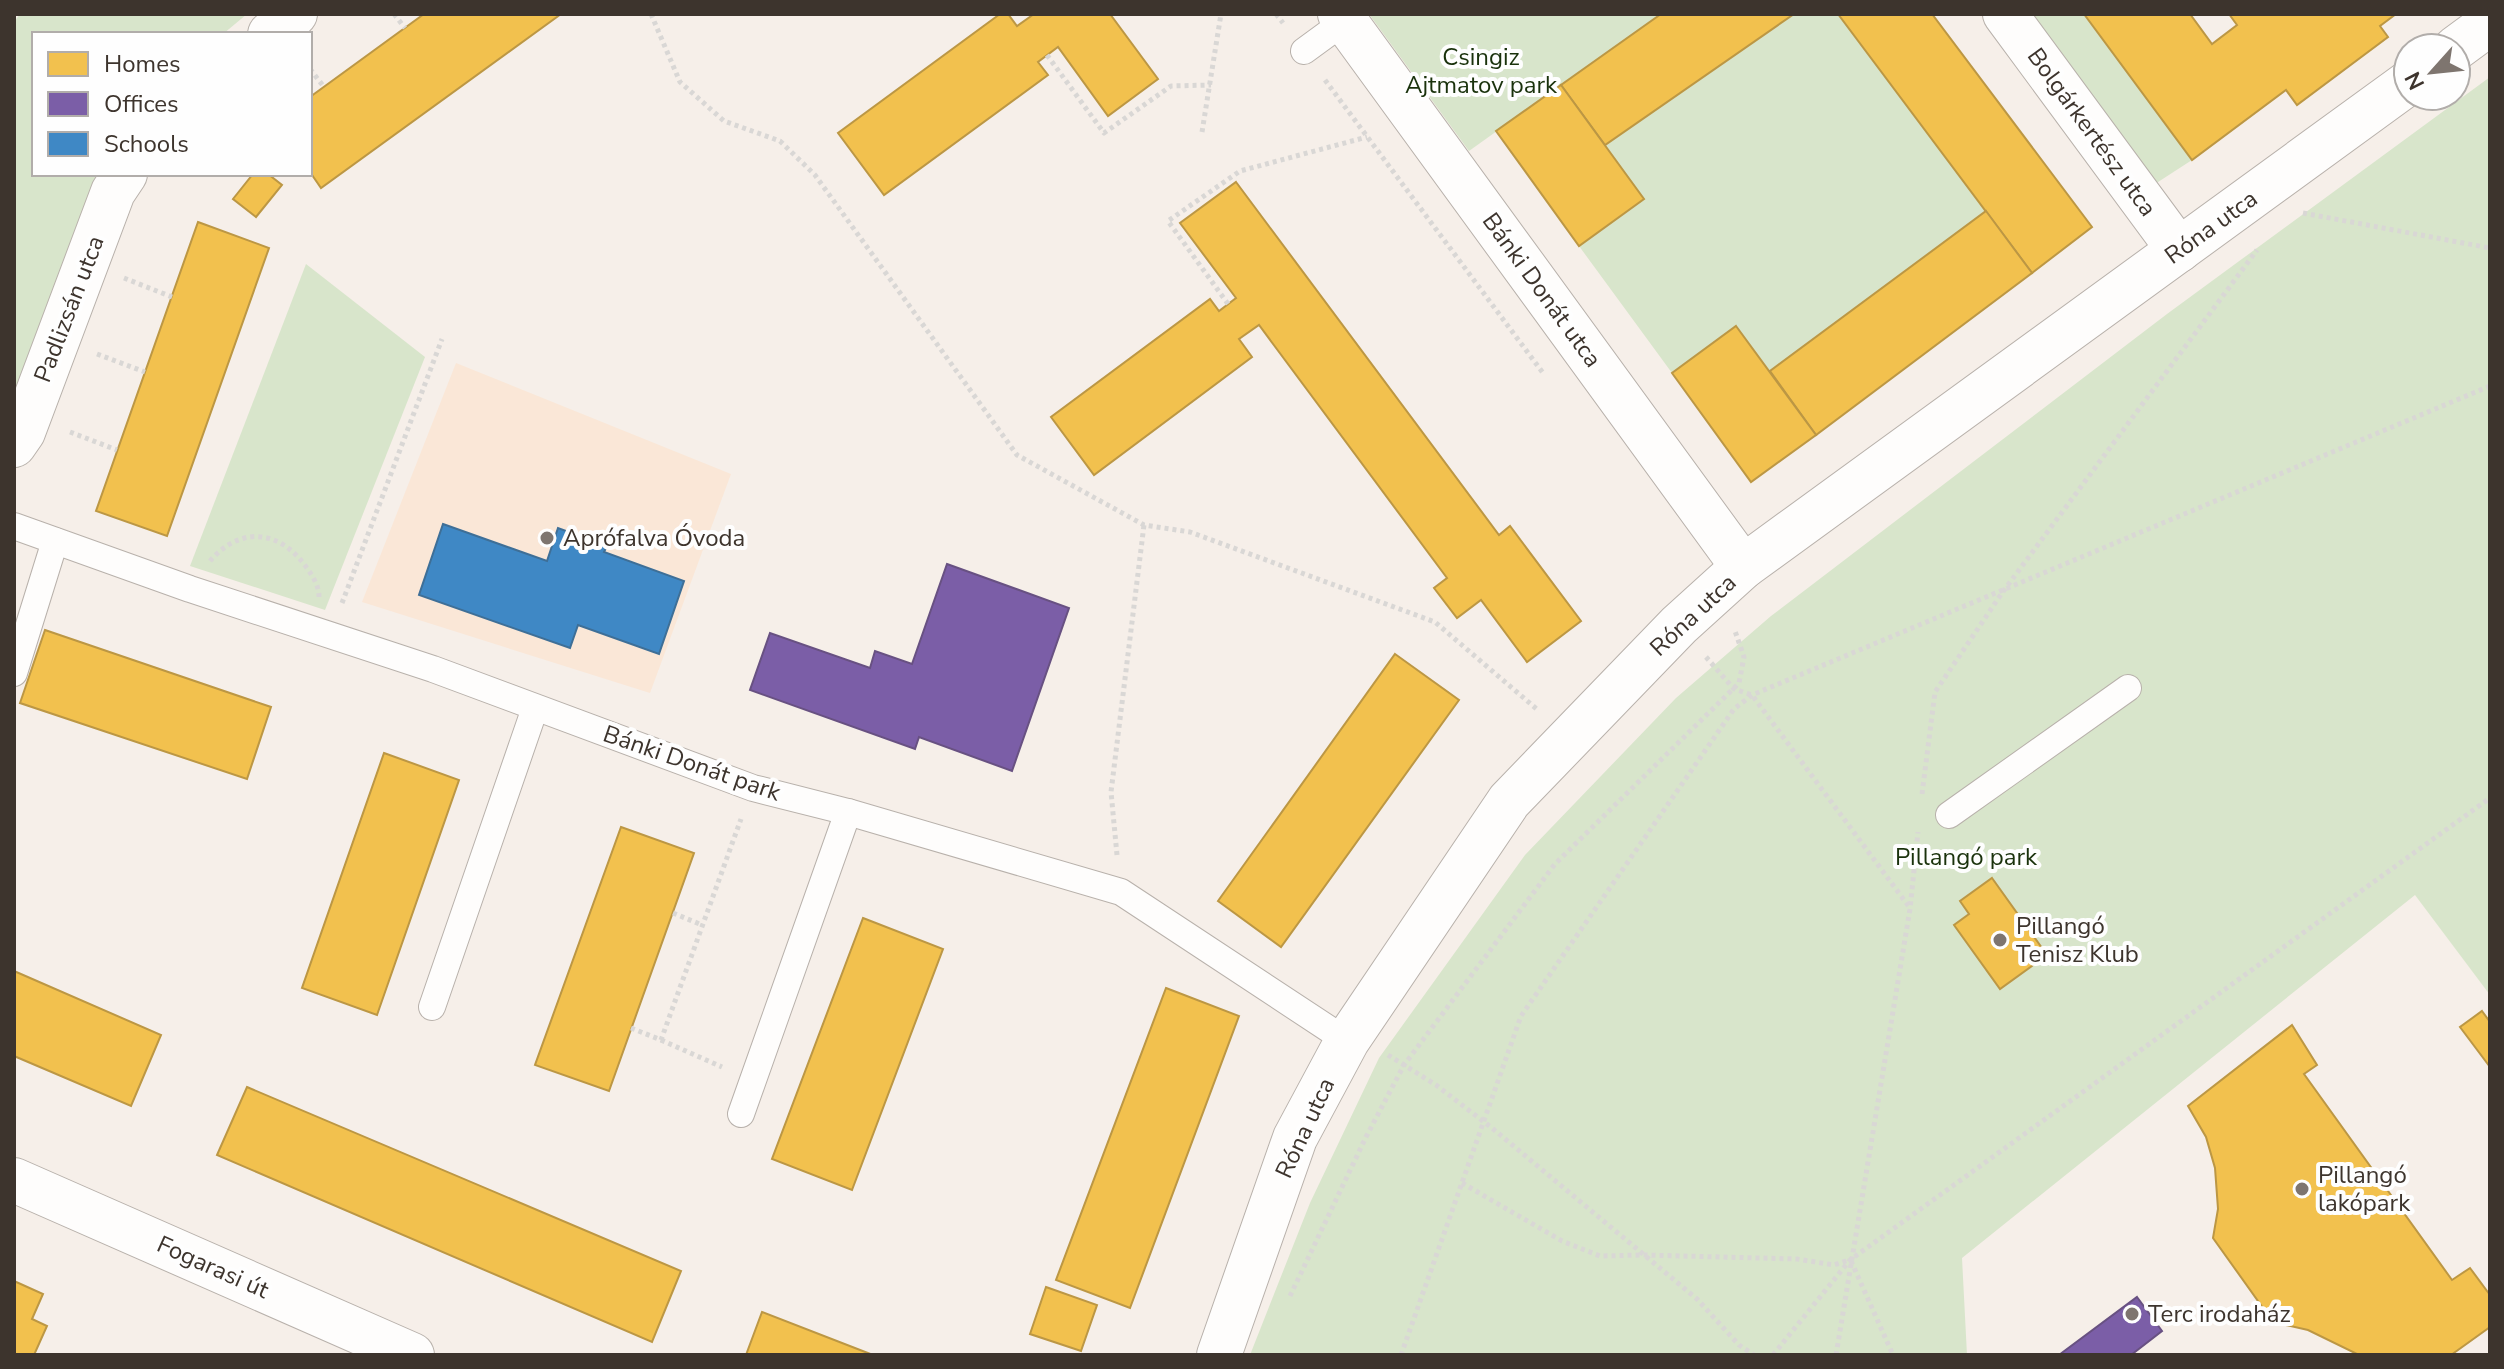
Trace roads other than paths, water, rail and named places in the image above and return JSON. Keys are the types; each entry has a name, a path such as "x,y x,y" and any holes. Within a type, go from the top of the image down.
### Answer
{"street":[{"path":"272,32 295,14"},
{"name":"Bolgárkertész utca","path":"2005,14 2179,250"},
{"name":"Bánki Donát utca","path":"1342,18 1743,567"},
{"path":"2472,36 2490,23"},
{"name":"Róna utca","path":"1219,1355 1295,1138 1351,1036 1509,801 1694,611 1743,567 2392,95"},
{"name":"Padlizsán utca","path":"14,445 23,432 113,192 124,176"},
{"name":"Fogarasi út","path":"14,1180 412,1355"}],"lane":[{"path":"1304,51 1342,18"},
{"name":"Bánki Donát park","path":"14,526 321,632 753,788 848,812 1121,892 1351,1036"},
{"path":"14,673 55,541"},
{"path":"1949,815 2128,688"},
{"path":"432,1007 535,708"},
{"path":"741,1114 848,812"}],"place":[{"name":"Aprófalva Óvoda","path":"547,538"},
{"name":"Pillangó Tenisz Klub","path":"2000,940"},
{"name":"Pillangó lakópark","path":"2302,1189"},
{"name":"Terc irodaház","path":"2132,1314"}],"park label":[{"name":"Csingiz Ajtmatov park","path":"1481,71"},
{"name":"Pillangó park","path":"1966,857"}]}
